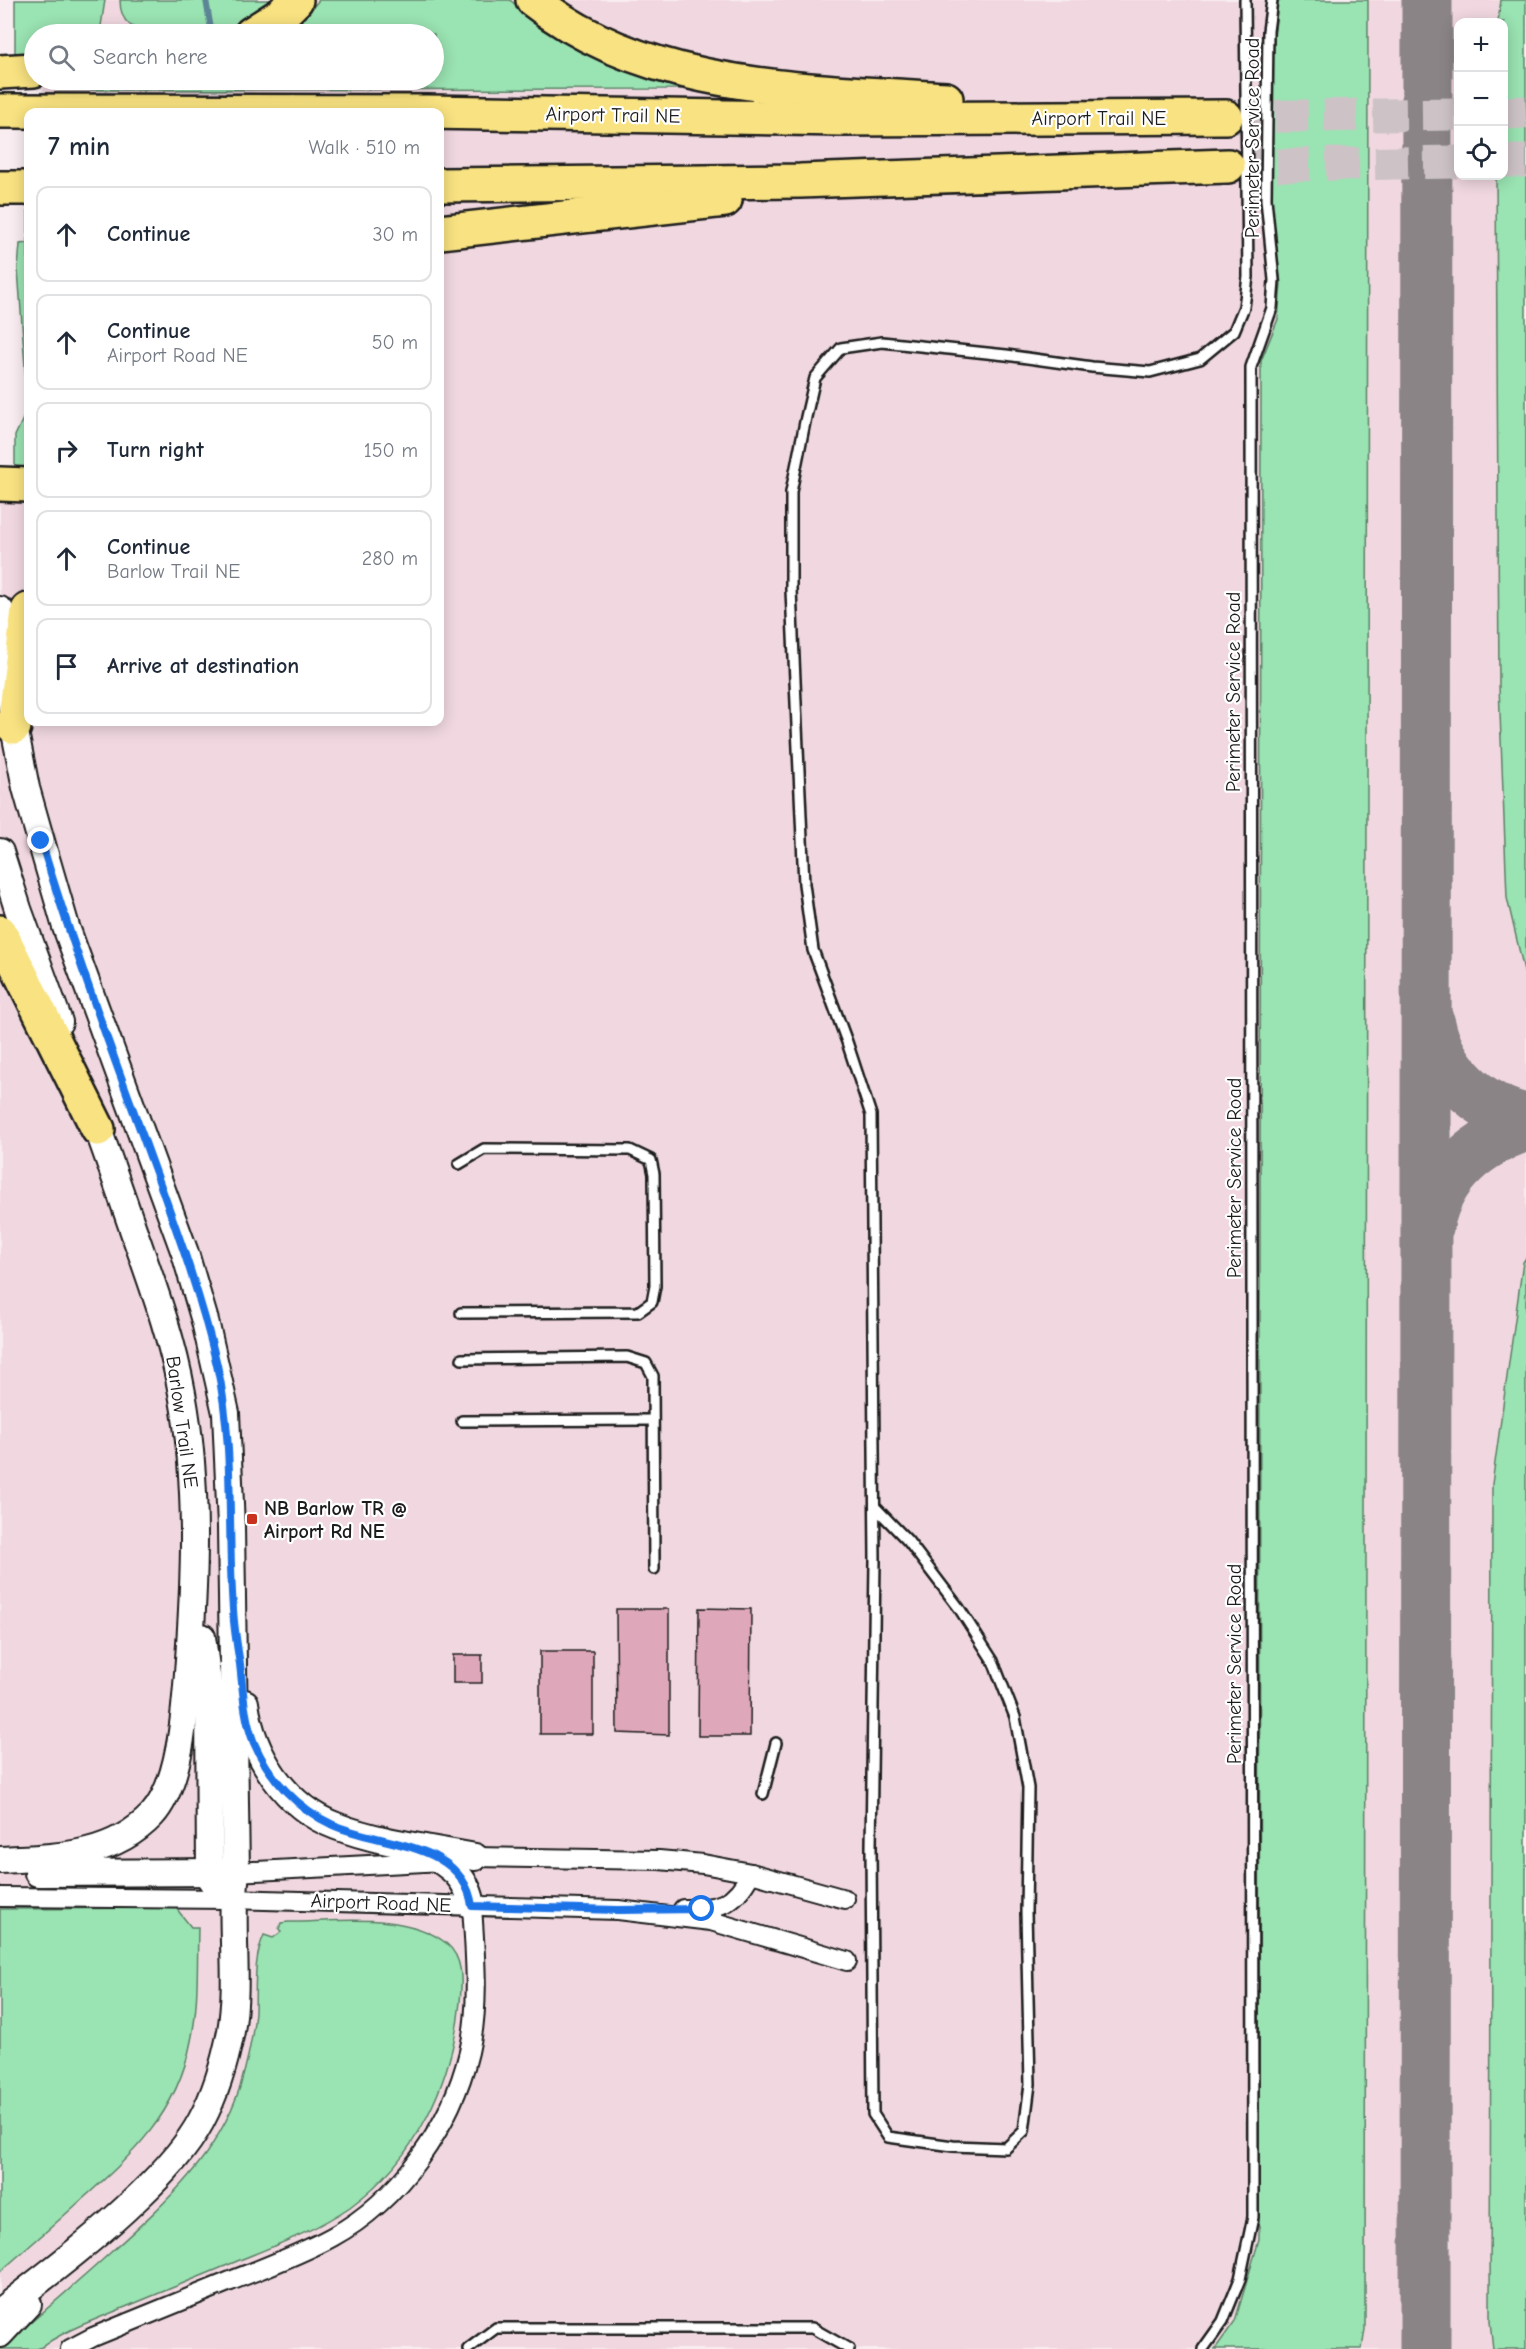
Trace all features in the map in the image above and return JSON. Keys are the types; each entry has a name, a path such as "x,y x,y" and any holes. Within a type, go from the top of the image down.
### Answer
{"highway":[{"path":"266,24 282,14 296,0"},
{"path":"533,0 585,35 632,56 700,75 777,86 1148,118"},
{"path":"0,72 24,71"},
{"name":"Airport Trail NE","path":"0,111 24,111"},
{"name":"Airport Trail NE","path":"444,112 840,119 1226,117"},
{"path":"444,185 800,180 1228,166"},
{"path":"444,232 775,195 800,180"},
{"path":"0,188 24,188"},
{"path":"0,484 24,484"},
{"path":"14,727 24,643"},
{"path":"0,932 98,1129"}],"main road":[{"name":"Barlow Trail NE","path":"0,610 14,727 26,788 66,927 185,1253 217,1365 226,1413 233,1611 236,1872"},
{"name":"Barlow Trail NE","path":"0,852 18,909 166,1323 182,1392 191,1473 195,1584 187,1695 182,1729 171,1778 159,1806 139,1827 108,1846 75,1855 0,1860"},
{"path":"195,1584 209,1691 209,1872 215,1887 232,1899"},
{"path":"233,1611 248,1723 254,1741 272,1774 299,1804 334,1826 475,1857"},
{"path":"385,1839 423,1851 443,1861 467,1886 472,1906"},
{"path":"0,1872 236,1872 232,1899 234,2005 224,2061 214,2094 201,2123 181,2152 159,2176 71,2257 0,2334"},
{"path":"0,2311 71,2257"}],"street":[{"path":"236,1872 443,1861 475,1857 659,1860 703,1864 751,1873 845,1899"},
{"path":"618,1910 702,1909 719,1906 735,1897 751,1873"},
{"name":"Airport Road NE","path":"0,1897 232,1899 618,1910 711,1921 847,1961"},
{"path":"70,2349 93,2337 292,2256 334,2236 367,2212 397,2184 434,2137 448,2112 470,2051 475,1996 472,1906"}],"lane":[{"path":"875,1507 908,1541 959,1608 993,1661 1015,1717 1028,1788 1026,1912 1030,2084 1024,2131 1006,2148 953,2146 888,2137 873,2114 871,1848 875,1507 871,1115 813,950 804,884 791,590 791,492 815,378 841,348 882,342 1150,372 1200,359 1234,331 1244,307 1248,277 1245,0"},
{"name":"Perimeter Service Road","path":"1203,2349 1222,2321 1240,2279 1253,2217 1251,367 1272,308 1274,280 1266,199 1268,31 1272,0"},
{"path":"459,1164 484,1149 630,1150 651,1160 654,1174 655,1286 652,1302 638,1312 461,1313"},
{"path":"462,1359 627,1357 646,1363 653,1376 654,1569"},
{"path":"462,1420 654,1420"},
{"path":"763,1794 776,1743"},
{"path":"468,2349 496,2328 812,2328 849,2349"}],"shaded area":[{"path":"44,0 1526,0 1526,2349 0,2349 0,473 24,473 24,726 444,726 444,108 43,108 43,90 444,90 444,24 43,24"}],"green space":[{"path":"15,0 105,0 101,24 24,24 24,58 15,58"},
{"path":"120,0 273,0 239,24 128,24 121,10"},
{"path":"319,0 510,0 535,21 681,81 681,89 444,89 444,24 296,24"},
{"path":"1278,0 1368,0 1365,2329 1362,2349 1215,2349 1235,2321 1259,2240 1261,361 1278,319 1281,283 1272,231 1271,152 1273,48"},
{"path":"1501,0 1526,0 1526,979 1507,898 1499,686 1496,180 1508,180 1508,18 1499,18"},
{"path":"20,244 24,244 24,352 18,269"},
{"path":"24,417 24,471 15,470 15,436"},
{"path":"1526,1258 1526,2349 1493,2349 1490,2321 1492,1484 1523,1262"},
{"path":"176,1908 191,1927 198,1927 194,2027 175,2091 150,2132 134,2150 0,2272 0,1909"},
{"path":"370,1920 411,1926 446,1943 456,1956 460,1970 461,1994 456,2032 439,2090 412,2142 374,2187 337,2216 309,2231 79,2326 37,2349 0,2349 149,2217 203,2158 230,2113 243,2078 254,2021 260,1944 264,1935 273,1938 281,1932 279,1929 281,1923"}],"building":[{"path":"699,1608 751,1609 750,1736 698,1736"},
{"path":"616,1609 669,1609 669,1735 617,1733"},
{"path":"540,1651 593,1651 593,1734 540,1734"},
{"path":"453,1655 482,1655 482,1683 453,1683"}],"waterway":[{"path":"206,0 210,24"}],"taxiway":[{"path":"1425,2349 1427,0"},
{"path":"1430,1024 1443,1057 1452,1072 1464,1085 1493,1107 1526,1119"},
{"path":"1429,1224 1442,1189 1464,1162 1492,1141 1526,1126"}],"tunnel":[{"path":"1508,113 1526,112"},
{"path":"1226,117 1454,114"},
{"path":"1508,161 1526,161"},
{"path":"1228,166 1454,162"}],"place":[{"name":"NB Barlow TR @ Airport Rd NE","path":"252,1519"}],"route":[{"path":"41,841 66,927 185,1253 217,1365 226,1413 233,1611 248,1723 262,1758 272,1774 299,1804 334,1826 423,1851 443,1861 467,1886 472,1906 618,1910 702,1909"}]}
